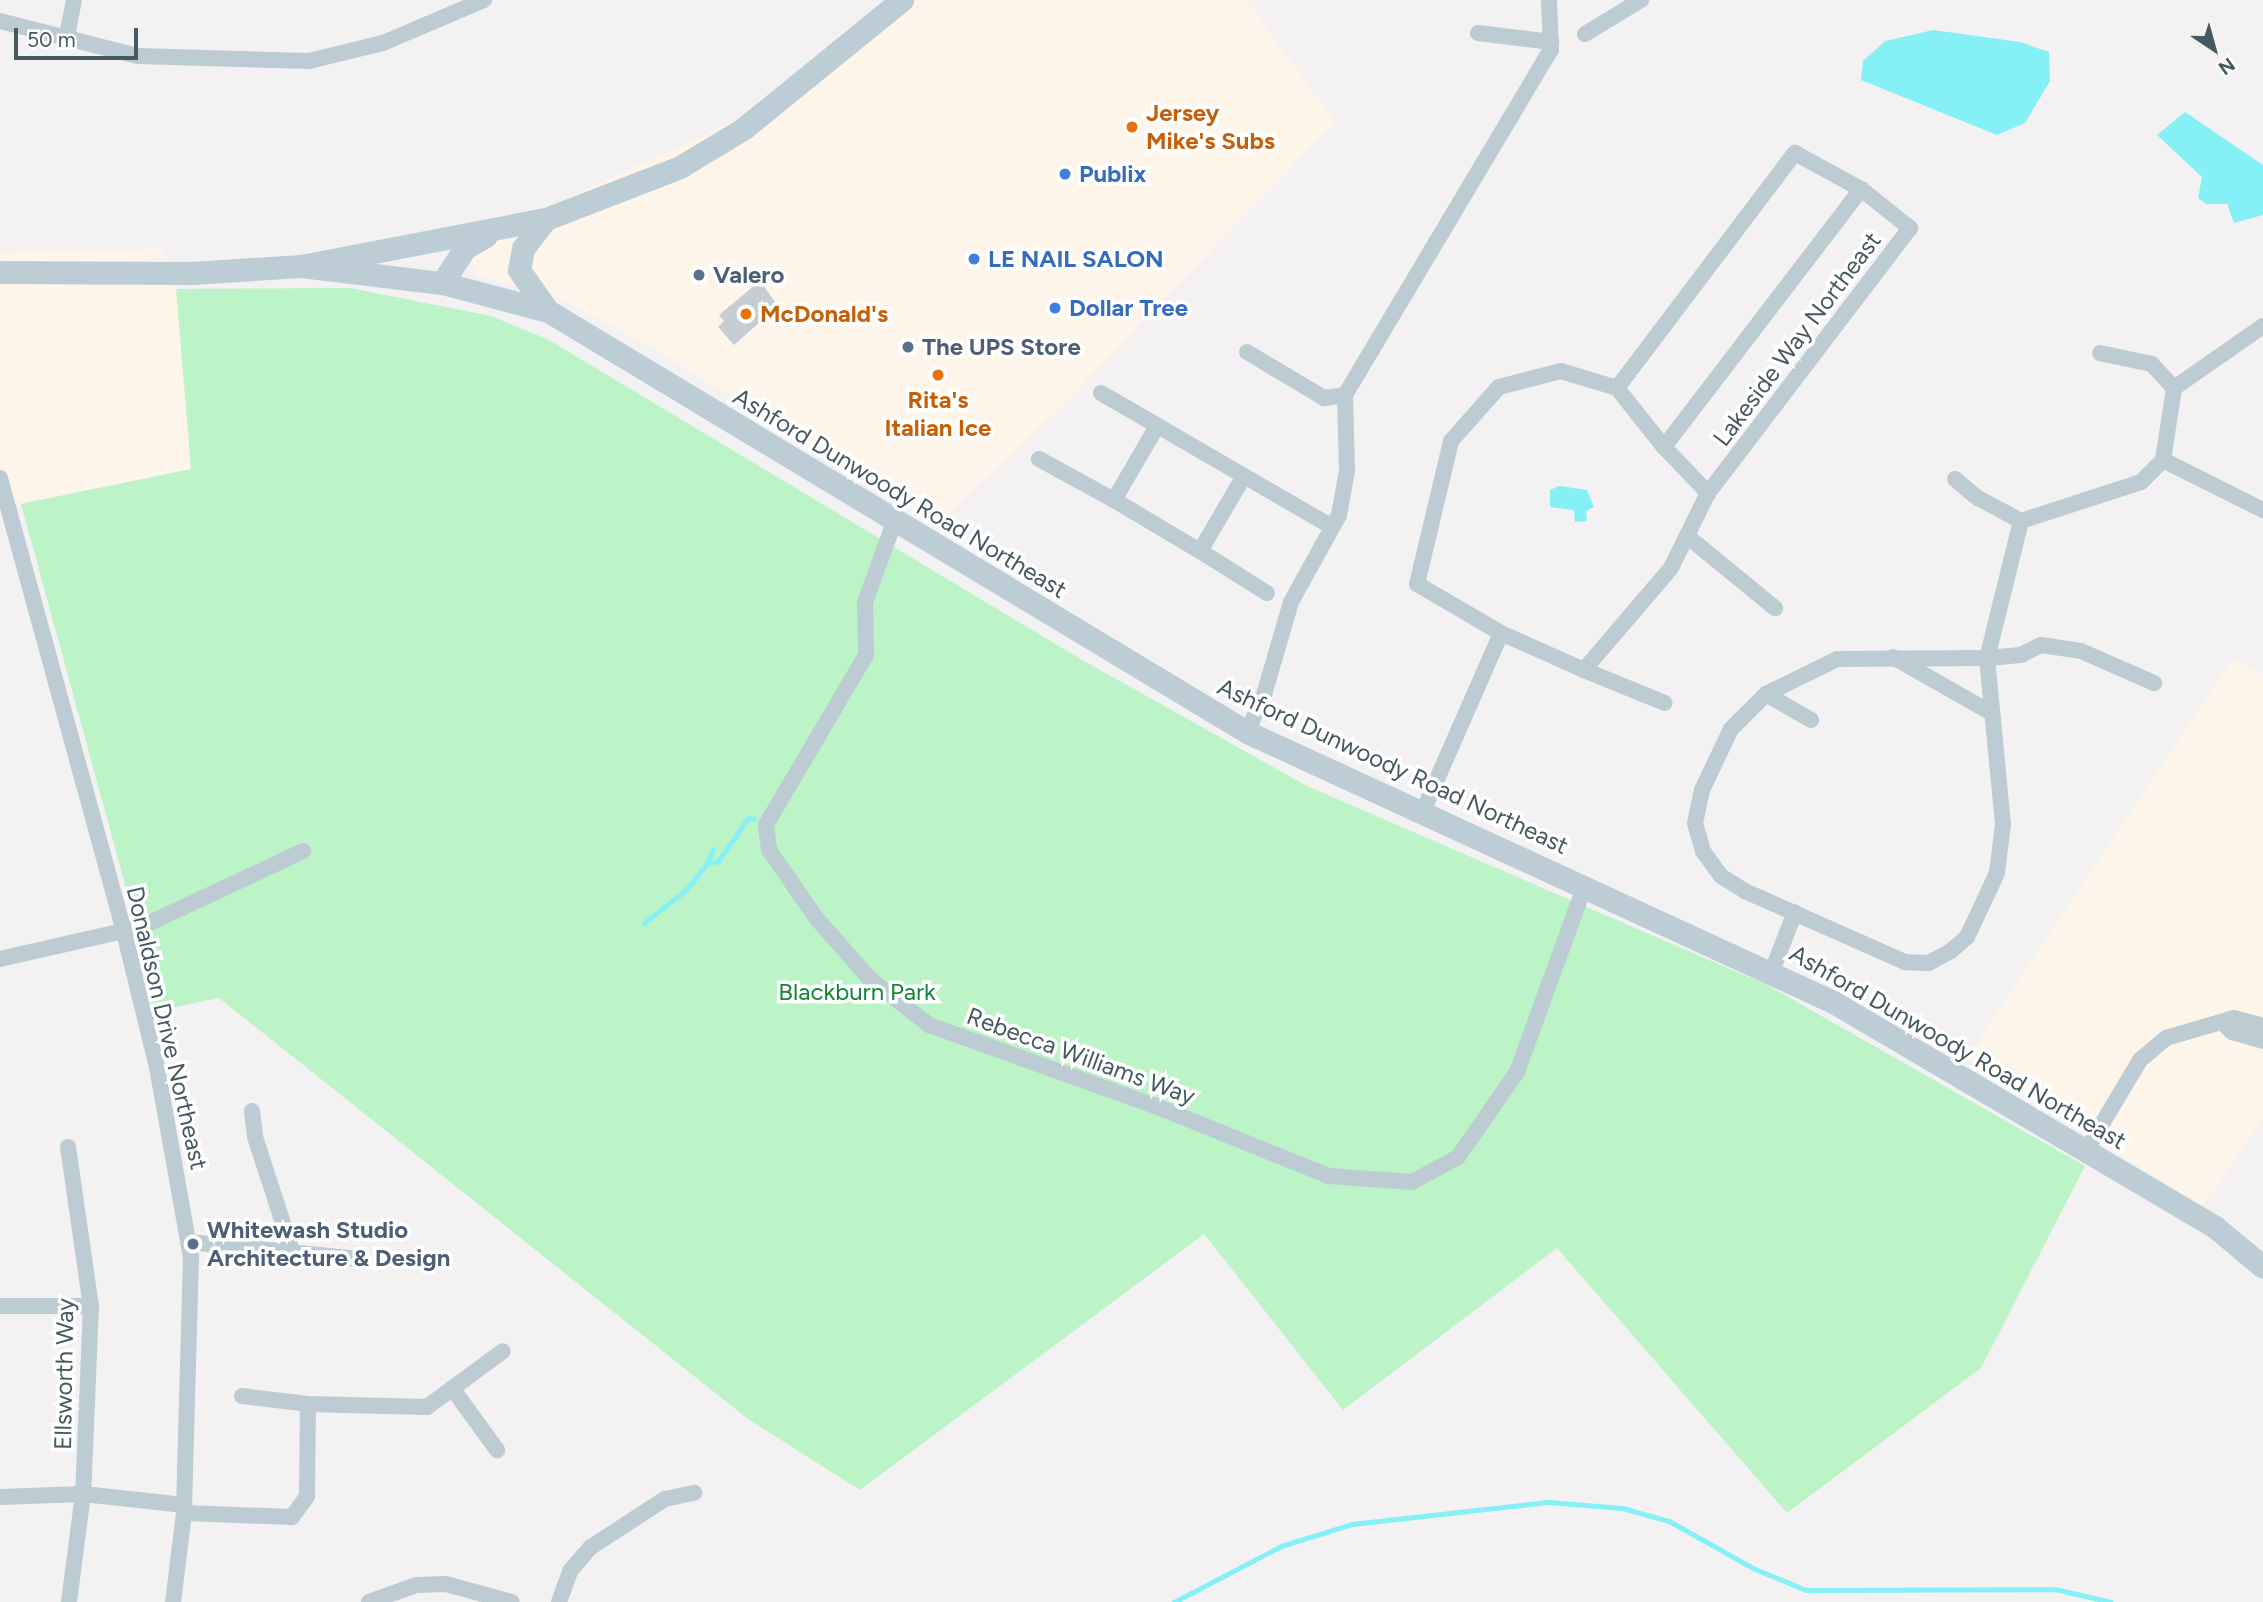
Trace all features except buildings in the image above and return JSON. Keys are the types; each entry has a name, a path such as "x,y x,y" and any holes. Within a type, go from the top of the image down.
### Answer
{"main road":[{"path":"0,272 192,273 300,266 490,233 546,219 680,167 743,129 902,0"},
{"path":"546,219 523,248 519,270 548,311"},
{"path":"442,284 465,248 490,233"},
{"name":"Ashford Dunwoody Road Northeast","path":"300,266 442,284 503,295 548,311 1247,732 1772,971 1901,1039 2087,1149 2215,1227 2263,1267"}],"street":[{"path":"66,41 75,0"},
{"path":"0,21 66,41 187,61 309,61 383,43 484,0"},
{"path":"1247,732 1263,698 1291,602 1332,527 1347,471 1345,395 1551,42 1551,5 1566,0"},
{"path":"1585,34 1641,0"},
{"path":"1478,33 1551,42"},
{"name":"Lakeside Way Northeast","path":"1584,670 1671,568 1708,494 1910,228 1861,189 1795,153 1617,388"},
{"name":"Lakeside Way Northeast","path":"1664,447 1861,189"},
{"path":"1955,478 1978,498 2021,520 2141,482 2163,460 2174,388 2263,326"},
{"path":"1247,352 1324,398 1345,395"},
{"path":"2100,353 2152,364 2174,388"},
{"path":"1665,703 1501,632 1417,584 1451,441 1499,387 1561,371 1617,388 1664,447 1708,494"},
{"path":"1101,393 1332,527"},
{"path":"1114,500 1157,426"},
{"path":"1039,459 1114,500 1267,593"},
{"path":"2163,460 2263,510"},
{"path":"1200,551 1244,476"},
{"name":"Donaldson Drive Northeast","path":"0,478 8,537 124,932 157,1067 189,1242 184,1509 173,1602"},
{"name":"Rebecca Williams Way","path":"895,520 865,602 866,655 766,825 769,850 817,919 870,979 929,1025 1153,1105 1328,1176 1412,1182 1458,1157 1517,1072 1585,885"},
{"path":"2021,520 1987,658 1988,711 2003,824 1997,873 1967,937 1928,962 1905,962 1721,876 1703,851 1695,823 1702,790 1731,729 1766,694 1837,659 1987,658 2021,655 2041,645 2081,651 2154,683"},
{"path":"1687,536 1775,608"},
{"path":"1423,811 1501,632"},
{"path":"1894,657 1988,711"},
{"path":"1766,694 1811,720"},
{"path":"0,959 124,932 303,851"},
{"path":"1772,971 1795,912"},
{"path":"2087,1149 2140,1060 2166,1038 2234,1018 2263,1026"},
{"path":"2222,1021 2232,1032 2263,1041"},
{"path":"252,1111 255,1137 292,1251"},
{"name":"Ellsworth Way","path":"68,1147 91,1306 83,1494 69,1602"},
{"path":"189,1242 359,1259"},
{"path":"0,1306 91,1306"},
{"path":"242,1396 308,1404 427,1407 503,1351"},
{"path":"452,1388 497,1450"},
{"path":"0,1497 83,1494 184,1509 292,1517 307,1496 308,1404"},
{"path":"559,1602 570,1571 599,1541 665,1499 694,1493"},
{"path":"369,1602 416,1585 446,1584 512,1602"}],"shaded area":[{"path":"891,0 1246,0 1335,122 1068,399 937,526 651,347 560,299 478,275 456,236 531,215 745,116"},
{"path":"163,249 176,289 192,469 0,507 0,252"},
{"path":"2233,659 2263,675 2263,1120 2202,1206 1967,1059"}],"green space":[{"name":"Blackburn Park","path":"350,288 491,316 549,340 1084,661 1307,786 1767,985 2085,1166 1981,1368 1787,1513 1557,1248 1343,1410 1204,1234 860,1490 748,1419 219,998 152,1012 128,895 21,504 191,469 176,289"}],"water":[{"path":"1933,30 2020,42 2049,52 2050,81 2025,123 1997,135 1861,80 1863,61 1885,41"},
{"path":"2185,112 2263,165 2263,215 2234,223 2227,204 2206,204 2198,198 2202,177 2157,135"},
{"path":"1559,486 1587,490 1594,507 1586,511 1587,521 1575,522 1574,510 1550,507 1550,490"}],"waterway":[{"path":"644,923 688,888 707,863 718,861 748,818 754,819"},
{"path":"707,863 713,849"},
{"path":"1174,1602 1281,1546 1352,1524 1548,1502 1622,1508 1669,1521 1755,1569 1806,1590 2055,1589 2111,1602"}],"place":[{"name":"Jersey Mike's Subs","path":"1132,127"},
{"name":"Publix","path":"1065,174"},
{"name":"LE NAIL SALON","path":"974,259"},
{"name":"Valero","path":"699,275"},
{"name":"Dollar Tree","path":"1055,308"},
{"name":"McDonald's","path":"746,314"},
{"name":"The UPS Store","path":"908,347"},
{"name":"Rita's Italian Ice","path":"938,375"},
{"name":"Whitewash Studio Architecture & Design","path":"193,1244"}]}
